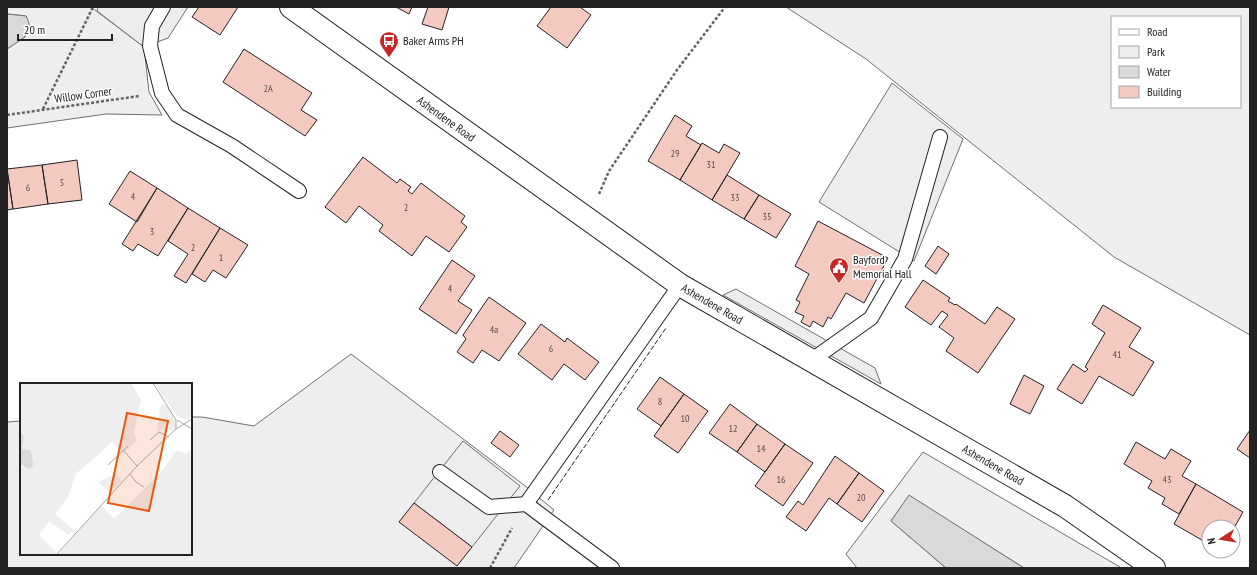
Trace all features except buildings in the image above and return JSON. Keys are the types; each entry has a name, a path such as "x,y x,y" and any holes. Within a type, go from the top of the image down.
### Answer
{"street":[{"name":"Ashendene Road","path":"291,7 588,221 680,285 1065,506 1154,568"}],"lane":[{"path":"163,7 152,26 150,46 162,93 177,115 232,146 299,191"},
{"path":"812,360 871,318 905,259 940,137"},
{"path":"526,504 680,285"},
{"path":"440,472 489,507 526,504 612,568"}],"path":[{"path":"42,110 93,7"},
{"path":"588,221 609,171 677,70 724,7"},
{"name":"Willow Corner","path":"7,115 162,93"},
{"path":"490,568 526,504"}],"green space":[{"path":"7,7 91,7 144,47 149,92 162,115 106,114 7,128 7,49 25,37 26,16 7,14"},
{"path":"786,7 1250,7 1250,335 1114,257 866,59"},
{"path":"351,354 524,485 554,510 514,568 7,568 7,422 20,421 20,555 192,555 192,417 202,417 254,426"},
{"path":"923,452 1120,568 1024,568 909,496 891,521 946,568 857,568 846,554"}],"shaded area":[{"path":"98,7 188,7 168,38 144,47 97,11"},
{"path":"892,83 963,139 914,261 819,202"},
{"path":"736,289 875,368 881,384 723,295"},
{"path":"463,441 520,486 472,547 414,503"}],"water":[{"path":"7,14 26,16 29,22 29,27 25,36 7,49"},
{"path":"909,495 1024,568 946,568 891,521"}],"fence":[{"path":"548,500 666,328"}],"place":[{"name":"Baker Arms PH","path":"389,58"},
{"name":"Bayford Memorial Hall","path":"839,284"}]}
